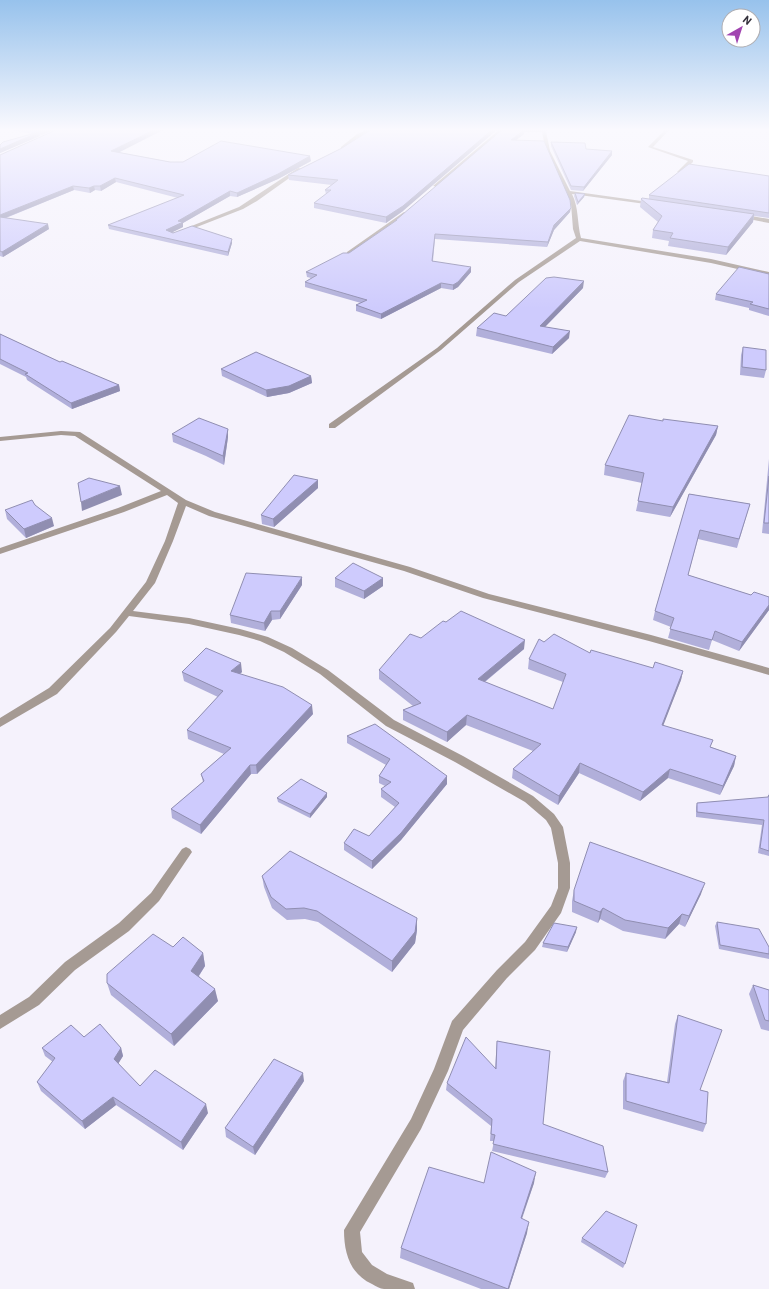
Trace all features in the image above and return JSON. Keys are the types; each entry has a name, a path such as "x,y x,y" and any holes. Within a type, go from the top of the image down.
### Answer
{"street":[{"path":"178,232 228,214 250,204 269,189"},
{"path":"567,189 574,204 576,229 579,239"},
{"path":"568,192 661,204"},
{"path":"641,202 647,197"},
{"path":"346,256 412,207"},
{"path":"731,215 769,221"},
{"path":"332,426 439,350 517,281 579,239 711,261 769,274"},
{"path":"0,439 61,433 77,434 183,502 212,514 407,569 486,596 650,638 769,672"},
{"path":"0,551 121,510 167,492"},
{"path":"0,723 53,691 113,630 150,583 169,541 183,502"},
{"path":"126,613 189,621 240,632 264,639 288,650 324,672 390,723 459,759 529,799 550,818 558,828 564,862 564,888 556,910 530,946 502,974 458,1026 441,1071 416,1124 352,1230 352,1246 356,1262 364,1270 382,1280 407,1289"},
{"path":"0,1023 34,1001 70,966 124,927 155,897 186,852"}],"building":[{"path":"0,189 65,189 0,215"},
{"path":"160,189 245,189 237,193 230,191 178,221 183,222 166,230 173,233 192,226 232,239 228,252 108,225 184,195"},
{"path":"423,189 403,206 386,217 314,203 331,190 325,190"},
{"path":"432,189 565,189 570,200 571,208 554,225 548,242 435,234 432,261 471,267 458,282 453,285 441,283 381,314 356,305 367,300 305,282 317,275 306,272 343,253 349,253 396,220"},
{"path":"657,189 769,189 769,213 649,195"},
{"path":"575,193 585,194 578,202"},
{"path":"641,199 754,214 728,247 670,238 673,233 653,230 662,216"},
{"path":"0,217 48,224 2,252 0,251"},
{"path":"739,267 769,274 769,309 750,304 753,302 716,294"},
{"path":"554,277 584,281 540,326 570,331 553,347 477,328 494,313 506,316 546,278"},
{"path":"0,334 60,362 62,361 119,385 71,403 25,374 28,373 0,359"},
{"path":"743,347 766,350 766,370 742,367"},
{"path":"256,352 311,376 289,386 266,390 221,369"},
{"path":"629,415 663,421 663,419 718,426 673,507 638,501 644,473 605,465"},
{"path":"199,418 228,429 223,456 172,434"},
{"path":"294,475 318,480 273,519 261,515"},
{"path":"769,476 769,523 764,523"},
{"path":"89,478 120,486 81,502 78,483"},
{"path":"689,494 750,504 739,539 700,530 688,575 751,595 754,592 769,597 769,605 742,642 715,631 712,640 670,629 674,618 655,611"},
{"path":"32,500 35,505 52,518 24,529 5,510"},
{"path":"353,563 383,578 364,591 335,578"},
{"path":"246,573 302,577 280,611 271,611 264,623 230,615"},
{"path":"461,611 525,640 478,679 553,709 566,674 529,659 539,639 544,642 554,634 590,653 591,650 653,668 655,662 683,671 662,725 713,740 710,747 736,756 723,786 670,769 643,792 580,763 559,796 513,769 541,744 467,715 447,732 403,710 421,703 379,670 410,634 421,638 443,621 446,622"},
{"path":"206,648 241,663 231,671 283,687 312,705 256,765 250,765 200,825 171,809 204,781 201,774 231,748 187,730 223,691 182,672"},
{"path":"375,724 447,776 401,833 372,861 344,843 354,829 369,836 399,803 381,789 391,782 379,776 390,759 347,736"},
{"path":"301,779 327,793 310,814 277,798"},
{"path":"769,795 769,851 760,848 764,820 697,812 697,803 768,797"},
{"path":"590,842 705,883 689,916 682,914 668,928 625,920 603,908 600,912 574,901 574,890"},
{"path":"290,851 417,918 415,932 392,961 317,911 304,908 286,909 271,897 262,876"},
{"path":"717,922 759,929 769,947 769,954 720,945"},
{"path":"554,923 577,927 568,947 543,943"},
{"path":"153,934 173,947 183,937 203,953 191,971 215,989 171,1034 107,983 107,974"},
{"path":"753,985 769,990 769,1021 765,1020"},
{"path":"678,1015 722,1030 700,1090 708,1092 706,1124 626,1101 626,1073 669,1083"},
{"path":"100,1024 121,1048 114,1059 140,1086 155,1070 206,1104 181,1142 113,1097 82,1121 37,1082 55,1058 42,1048 71,1025 84,1037"},
{"path":"466,1037 496,1069 497,1041 550,1051 543,1124 603,1146 608,1172 493,1144 495,1135 491,1134 492,1119 447,1083"},
{"path":"274,1059 303,1073 253,1147 225,1128"},
{"path":"491,1152 536,1172 521,1218 529,1222 508,1289 401,1248 429,1167 484,1183"},
{"path":"606,1211 637,1225 625,1264 582,1238"}]}
